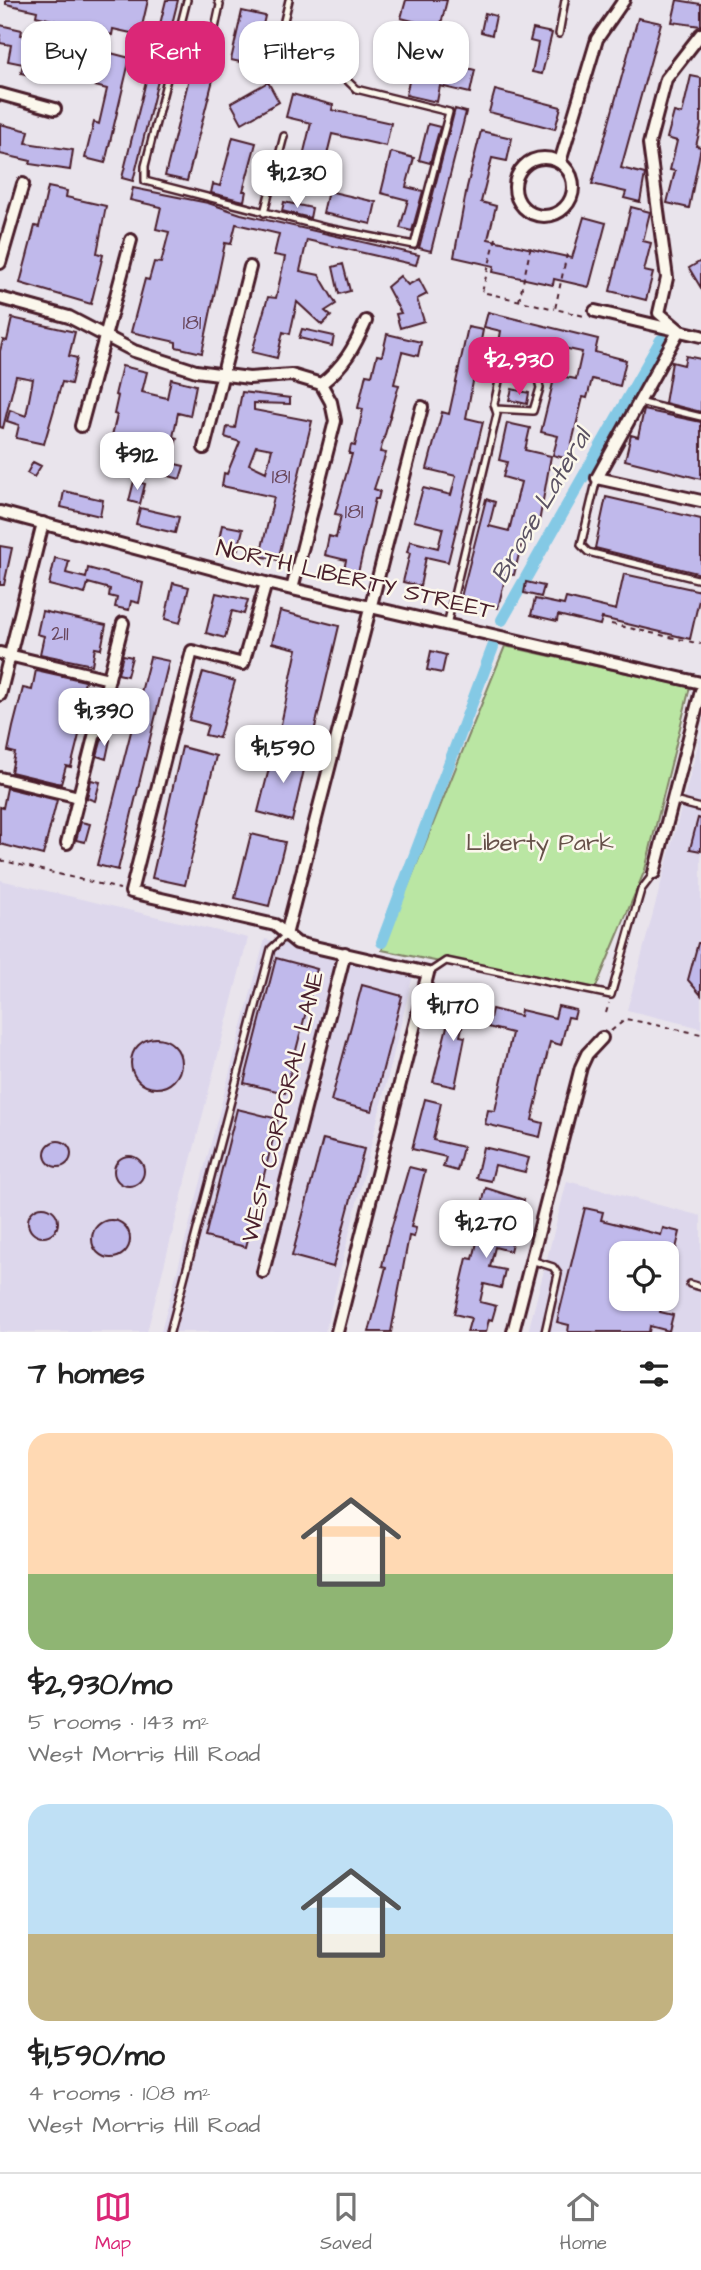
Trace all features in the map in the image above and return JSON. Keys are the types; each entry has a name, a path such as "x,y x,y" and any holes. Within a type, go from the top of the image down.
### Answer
{"street":[{"path":"561,162 597,39 624,0"},
{"path":"679,330 659,313 667,278 649,144 666,79 701,34"},
{"path":"0,94 55,109"},
{"path":"542,157 561,162 572,178 571,198 566,206 549,216 530,213 523,208 514,190 518,172 524,164 542,157"},
{"path":"0,264 23,184"},
{"path":"81,426 131,240"},
{"path":"204,448 250,267"},
{"path":"0,298 69,317 164,362 223,376 291,375 321,384 331,402 335,421 292,589"},
{"path":"590,314 701,336"},
{"path":"321,384 351,355 366,321"},
{"path":"679,330 597,478 701,501"},
{"path":"286,935 422,407"},
{"name":"NORTH LIBERTY STREET","path":"0,512 266,583 701,683"},
{"path":"0,695 5,654 43,523"},
{"path":"266,583 243,664 192,651 131,892 275,925 297,943 428,973 337,1332"},
{"path":"67,843 123,623"},
{"path":"5,654 108,680"},
{"path":"654,873 697,722 701,691"},
{"path":"0,778 79,797"},
{"name":"WEST CORPORAL LANE","path":"262,1272 345,953"},
{"path":"513,1332 581,1067 587,1054 602,1038"}],"lane":[{"path":"187,0 145,166 145,181 264,213 414,245 449,112 356,89 331,65 287,54 280,37 289,0"},
{"path":"217,21 220,5 218,0"},
{"path":"559,34 565,0"},
{"path":"264,213 284,136"},
{"path":"447,625 503,370 537,376 540,388 533,411 496,409"},
{"path":"639,402 701,417"},
{"path":"597,478 582,545 588,552 701,580"},
{"path":"673,800 701,808"},
{"path":"428,973 446,961 611,995 641,890 654,873"},
{"path":"170,1332 271,949 286,935"},
{"path":"531,1260 552,1267 558,1274 545,1332"},
{"path":"690,1284 701,1287"}],"path":[{"path":"496,238 482,292 538,307 547,305 555,309 590,314"},
{"path":"519,302 531,246"},
{"path":"555,309 567,254"},
{"path":"611,624 701,644"},
{"path":"0,860 131,892"},
{"path":"602,1038 626,1019 701,1034"}],"shaded area":[{"path":"701,734 701,1028 627,1010"},
{"path":"0,880 248,938 147,1332 0,1332"},
{"path":"265,939 413,975 325,1332 161,1332"},
{"path":"567,1181 701,1216 701,1332 528,1332"}],"green space":[{"name":"Liberty Park","path":"505,646 690,687 645,870 593,994 382,950"}],"building":[{"path":"6,0 148,0 143,21 125,21 125,32 113,29 112,35 111,21 56,21 36,16 37,11 6,4"},
{"path":"166,0 178,0 173,21 161,21"},
{"path":"406,0 447,0 442,21 413,21 401,18"},
{"path":"677,0 701,4 701,26 672,22"},
{"path":"242,11 265,16 264,21 240,21"},
{"path":"485,13 496,16 492,35 481,32"},
{"path":"638,18 661,23 621,168 645,174 640,202 624,198 626,192 592,184"},
{"path":"239,24 239,62 231,60"},
{"path":"0,25 21,30 21,64 8,61 11,45 0,43"},
{"path":"533,29 552,33 542,74 532,72 538,43 530,41"},
{"path":"111,53 125,57 125,79 105,163 85,158 94,122 99,124 107,89 95,86 111,84"},
{"path":"469,68 475,70 470,93 440,86 437,102 406,95 408,84 469,84"},
{"path":"691,76 701,78 701,125 696,146 701,147 689,208 667,203 675,171 670,170 677,141 667,138 674,112 682,114"},
{"path":"145,84 157,84 133,181 122,178"},
{"path":"188,84 212,84 187,181 165,176"},
{"path":"264,84 269,84 279,102 242,123 231,103"},
{"path":"495,90 561,107 555,129 489,112"},
{"path":"292,94 333,105 332,110 391,123 386,146 332,134 318,191 296,185 311,123 286,117"},
{"path":"455,109 466,112 431,251 419,248"},
{"path":"0,124 29,131 26,143 73,150 70,170 30,164 31,161 0,154"},
{"path":"428,124 440,127 430,163 419,160"},
{"path":"481,131 512,138 507,161 492,158 481,202 496,206 488,239 572,258 584,217 606,223 589,287 554,279 553,285 493,272 494,266 454,257"},
{"path":"233,137 256,143 243,191 246,191 244,201 211,193 213,184 220,186"},
{"path":"391,152 414,158 406,187 423,191 412,231 400,228 408,200 381,193"},
{"path":"48,187 67,191 66,197 106,206 97,253 103,255 91,304 20,283 35,226 39,227"},
{"path":"133,188 208,203 241,214 419,255 416,265 307,240 300,271 319,275 336,304 325,311 331,316 322,325 297,302 290,334 283,332 277,358 252,352 268,297 276,298 285,257 274,255 279,234 236,224 231,244 225,243 202,353 176,347 176,342 131,332 145,279 149,280 154,262 161,263 169,232 156,229 161,207 130,200"},
{"path":"328,191 376,202 371,224 323,213"},
{"path":"284,202 312,208 310,218 282,211"},
{"path":"631,207 650,212 643,241 651,243 644,271 653,273 646,300 610,291"},
{"path":"701,261 701,288 689,268"},
{"path":"343,264 350,291 339,294 333,267"},
{"path":"400,276 408,285 419,279 427,294 417,299 424,321 400,328 396,314 401,313 387,287"},
{"path":"488,312 598,339 595,352 626,360 620,386 592,379 587,398 583,397 568,459 553,455 558,436 541,432 555,375 576,379 582,352 554,346 550,365 497,353 501,331 484,327"},
{"path":"12,318 75,332 69,356 77,358 71,384 62,382 44,444 16,438 19,425 7,421 10,410 26,416 33,379 16,376 3,428 0,427 0,351 3,340 7,341"},
{"path":"468,327 483,330 466,418 483,422 448,562 426,557 420,586 403,582 410,553 407,552 410,541 438,548 443,528 414,521 423,488 451,495 456,476 427,469 442,412 449,414"},
{"path":"302,329 334,336 332,346 299,338"},
{"path":"387,334 421,342 418,356 402,352 394,384 399,385 380,452 386,453 374,489 380,491 378,499 375,499 358,573 344,570 346,560 325,555 329,536 336,538 341,515 335,514 352,454 349,454 351,445 355,446 363,409 358,408 366,374 372,375 377,355 382,356"},
{"path":"686,356 701,359 701,412 665,403 672,362 684,365"},
{"path":"122,366 147,372 142,392 167,398 171,379 196,385 190,416 178,413 173,437 177,438 171,463 184,466 180,479 147,470 154,446 137,442 136,446 124,443 120,463 106,460 117,415 114,414 118,396 115,395"},
{"path":"512,389 529,393 527,404 509,400"},
{"path":"242,392 290,398 290,404 254,403 254,410 312,421 278,560 260,556 274,497 222,486 224,473 227,474 240,442 225,437 227,427 235,428","holes":["256,446 272,449 266,472 249,464"]},
{"path":"644,410 701,422 701,479 625,460 631,435 638,437"},
{"path":"507,423 530,428 525,450 551,456 538,528 526,525 514,575 506,574 498,608 461,597 486,499 495,502 489,526 509,531 521,482 503,477 507,462 499,460"},
{"path":"33,462 41,466 34,477 27,473"},
{"path":"134,481 145,484 140,504 129,501"},
{"path":"64,491 103,500 100,516 61,507"},
{"path":"606,497 701,519 701,574 595,548"},
{"path":"140,508 179,517 175,533 136,524"},
{"path":"222,525 243,529 238,549 218,544"},
{"path":"0,546 12,548 4,585 0,585"},
{"path":"55,558 69,561 66,573 86,578 88,568 143,583 139,603 131,601 129,610 115,607 117,598 109,596 110,589 88,583 85,594 49,585"},
{"path":"624,574 701,591 690,639 602,618 600,625 558,615 557,621 531,615 535,599 564,605 566,598 616,610"},
{"path":"526,582 544,586 541,597 524,593"},
{"path":"173,583 189,587 180,623 165,619"},
{"path":"216,593 248,600 244,614 232,611 225,638 206,633"},
{"path":"42,611 106,625 101,649 95,648 92,665 40,654 44,636 37,634"},
{"path":"280,611 339,626 313,736 280,729 297,649 272,643"},
{"path":"431,651 446,655 442,673 427,670"},
{"path":"123,655 132,657 127,676 118,674"},
{"path":"150,657 169,661 118,870 97,865"},
{"path":"36,670 85,681 81,702 87,703 71,767 66,766 61,784 11,772 15,753 8,751 13,727 23,688 32,690"},
{"path":"203,672 235,681 219,738 205,735 208,725 189,720"},
{"path":"112,697 121,699 117,717 108,715"},
{"path":"102,738 110,740 106,759 97,756"},
{"path":"182,747 216,756 185,885 152,878"},
{"path":"274,749 307,757 292,821 258,812"},
{"path":"91,780 100,782 95,801 87,798"},
{"path":"7,788 57,800 43,855 0,844 0,807 3,808"},
{"path":"698,818 701,819 701,851 690,849"},
{"path":"81,822 90,824 85,842 76,840"},
{"path":"251,834 285,842 269,906 235,898"},
{"path":"698,943 701,943 701,995 688,980"},
{"path":"276,958 317,969 285,1093 244,1083"},
{"path":"362,985 402,996 372,1111 331,1101"},
{"path":"456,991 470,994 460,1036 465,1037 455,1087 433,1082"},
{"path":"558,1006 576,1010 574,1018 568,1017 561,1045 550,1042 532,1120 543,1123 540,1137 485,1124 488,1110 495,1111 512,1033 488,1027 492,1009 520,1016 521,1010 555,1018"},
{"path":"156,1038 173,1046 181,1063 173,1080 156,1088 139,1080 131,1063 139,1046"},
{"path":"425,1099 441,1103 433,1140 463,1147 457,1171 443,1167 446,1157 412,1149"},
{"path":"237,1109 278,1119 246,1247 205,1237"},
{"path":"323,1139 364,1149 333,1267 292,1256"},
{"path":"58,1141 67,1145 71,1154 67,1163 58,1167 49,1163 45,1154 49,1145"},
{"path":"483,1147 529,1158 525,1172 495,1165 491,1181 476,1178"},
{"path":"129,1156 135,1157 143,1165 143,1177 135,1185 129,1186 123,1185 115,1177 114,1171 115,1165 123,1157"},
{"path":"409,1167 425,1171 411,1227 416,1228 414,1237 409,1236 391,1332 369,1332 386,1267 382,1266 389,1236"},
{"path":"486,1188 524,1200 520,1217 505,1214 501,1232 514,1235 510,1251 495,1247 490,1267 505,1270 501,1288 484,1284 480,1302 496,1306 492,1320 489,1319 486,1332 467,1332 471,1318 454,1314 467,1258 473,1259 484,1213 480,1212"},
{"path":"43,1207 54,1211 58,1222 54,1233 43,1237 32,1233 28,1222 32,1211"},
{"path":"585,1208 603,1212 601,1220 661,1235 663,1228 680,1232 678,1241 609,1241 609,1311 660,1311 673,1315 669,1331 650,1326 649,1332 568,1332 569,1325 557,1322"},
{"path":"111,1220 124,1226 130,1239 124,1252 111,1258 98,1252 92,1239 98,1226"}],"waterway":[{"name":"Brose Lateral","path":"502,620 661,340"},
{"name":"Brose Lateral","path":"382,942 493,647"}]}
